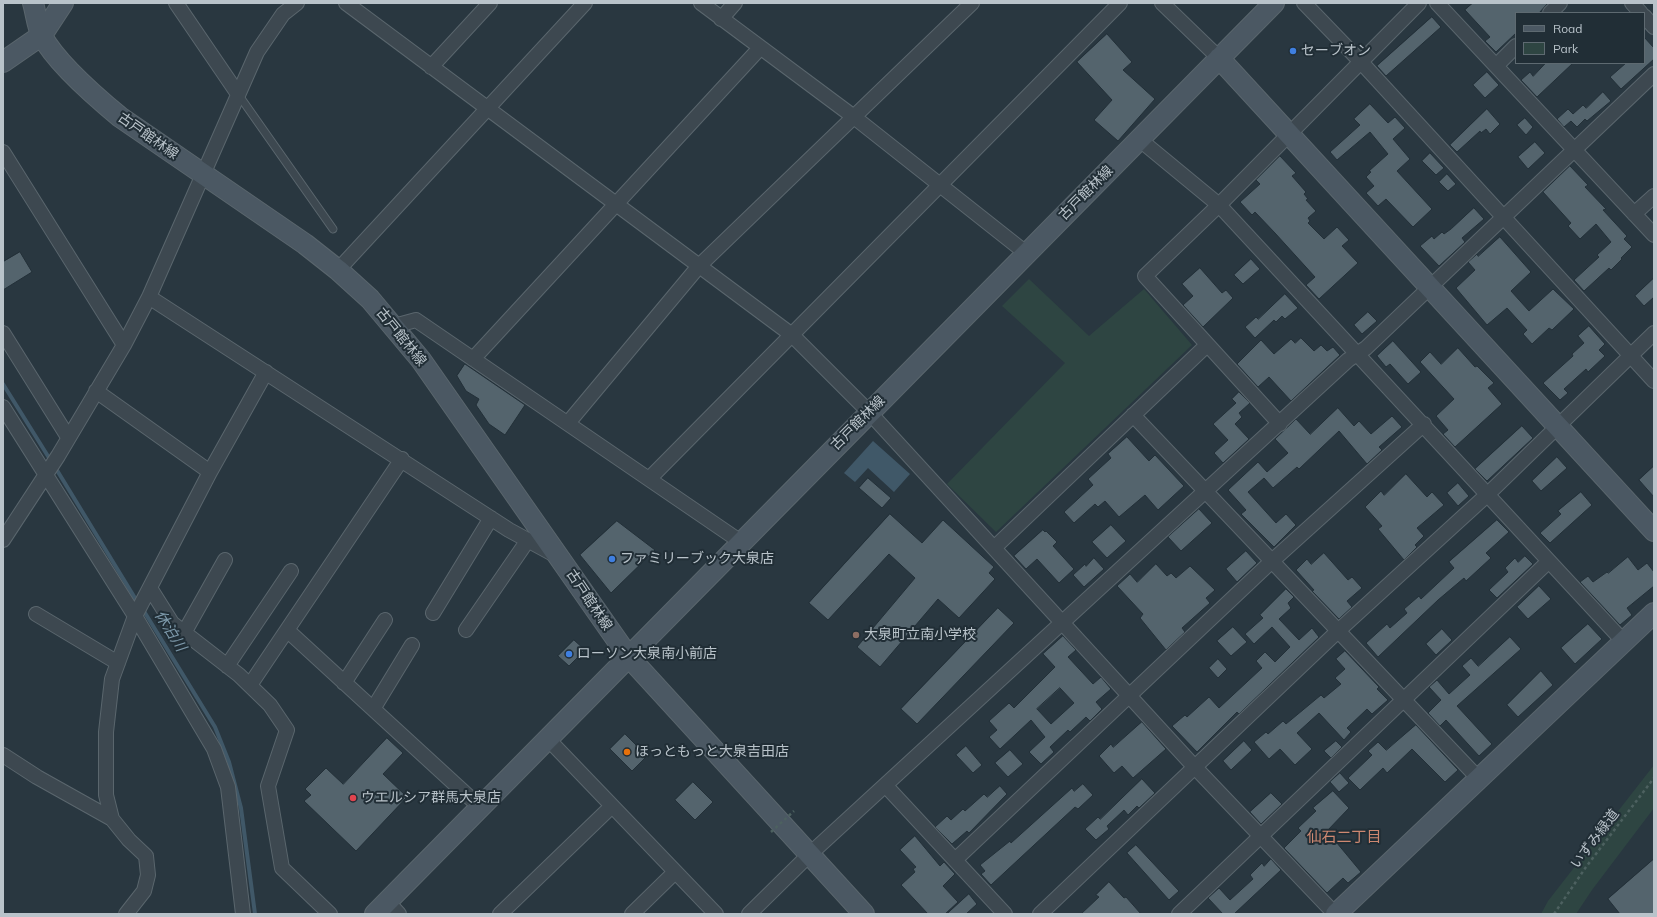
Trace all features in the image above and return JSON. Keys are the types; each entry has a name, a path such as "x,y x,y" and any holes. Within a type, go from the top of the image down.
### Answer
{"street":[{"name":"古戸館林線","path":"34,3 42,35 52,51 106,105 202,174 305,244 338,270 370,300 394,326 421,360 628,656 1274,3"},
{"path":"3,62 42,35 63,3"},
{"path":"176,3 238,94"},
{"path":"3,540 47,474 124,345 149,297 257,52 283,14 296,3"},
{"path":"346,3 792,335 869,412 1195,768 1336,914 1654,613"},
{"path":"431,67 490,3"},
{"path":"338,270 585,3"},
{"path":"701,3 720,19 854,117 1026,253"},
{"path":"720,19 735,3"},
{"path":"568,423 699,266 972,3"},
{"path":"649,479 1120,3"},
{"path":"1162,3 1218,58 1289,134 1654,531"},
{"path":"1304,3 1361,62 1654,381"},
{"path":"1280,424 1145,276 1219,205 1419,3"},
{"path":"1437,3 1654,235"},
{"path":"1551,12 1560,3"},
{"path":"1632,3 1640,12"},
{"path":"1645,17 1654,27"},
{"path":"1496,66 1515,47"},
{"path":"473,359 760,48"},
{"path":"749,914 809,855 886,786 1348,360 1366,348 1654,74"},
{"path":"1139,139 1219,205 1424,424 1624,642"},
{"path":"3,152 124,345"},
{"path":"1634,214 1654,196"},
{"path":"149,297 402,459 491,518 560,558"},
{"path":"394,326 416,320 741,542"},
{"path":"3,333 68,437"},
{"path":"1040,914 1338,631 1488,494 1654,333"},
{"path":"994,548 1207,344"},
{"path":"112,819 106,794 106,732 112,679 135,616 210,472 266,372"},
{"path":"96,391 210,472"},
{"path":"3,408 47,474 135,616 214,749 228,787 243,914"},
{"path":"1133,415 1479,779"},
{"path":"955,860 1272,561 1424,424"},
{"path":"250,685 402,459"},
{"path":"433,613 491,518"},
{"path":"466,630 528,540"},
{"path":"184,633 225,560"},
{"path":"1179,914 1549,561"},
{"path":"227,666 291,572"},
{"path":"148,593 172,623 250,685 270,705 287,730 268,786 282,868 330,914"},
{"path":"36,614 118,663"},
{"path":"344,683 385,620"},
{"path":"287,630 480,807"},
{"path":"373,709 412,645"},
{"path":"387,910 480,807 628,656 864,914"},
{"path":"547,738 716,914"},
{"path":"3,755 37,777 112,819 129,840 146,856 148,875 144,891 126,914"},
{"path":"886,786 1005,914"},
{"path":"500,914 612,806"},
{"path":"632,914 675,872"}],"lane":[{"path":"238,94 333,229"}],"path":[{"name":"いずみ緑道","path":"1554,914 1586,867 1654,778"},
{"path":"770,832 794,811"}],"green space":[{"path":"1029,279 1089,336 1144,289 1192,345 996,532 947,484 1065,363 1002,306"},
{"path":"1654,765 1654,808 1592,890 1576,914 1541,914 1548,901"}],"water":[{"path":"873,441 910,474 894,492 868,468 855,482 844,473"}],"building":[{"path":"1473,3 1548,3 1540,12 1515,12 1515,34 1496,52 1485,41 1490,37 1465,10"},
{"path":"1432,17 1441,27 1386,76 1377,66"},
{"path":"1107,34 1132,62 1123,70 1155,99 1118,141 1094,120 1112,100 1077,62"},
{"path":"1645,38 1654,48 1654,59 1621,89 1610,77 1625,64 1645,64"},
{"path":"1545,64 1572,64 1537,97 1521,80 1530,72 1533,76"},
{"path":"1487,72 1499,85 1485,98 1473,85"},
{"path":"1603,92 1611,101 1587,121 1585,119 1577,127 1571,121 1564,127 1557,119 1568,109 1573,114 1583,105 1586,108"},
{"path":"1370,104 1388,123 1395,117 1405,128 1393,139 1410,159 1397,171 1432,209 1413,227 1386,199 1378,206 1366,193 1374,186 1366,177 1371,172 1369,171 1388,154 1370,132 1337,160 1330,152 1360,125 1354,119"},
{"path":"1487,109 1500,124 1490,134 1486,129 1481,133 1480,131 1457,152 1450,145"},
{"path":"1525,118 1533,127 1526,135 1517,125"},
{"path":"1535,142 1545,153 1528,169 1518,157"},
{"path":"1430,153 1444,168 1436,175 1422,161"},
{"path":"1280,156 1296,173 1292,176 1306,192 1304,194 1308,199 1306,200 1316,211 1308,218 1310,221 1308,223 1324,239 1337,227 1349,240 1342,246 1358,263 1319,299 1306,285 1315,277 1255,212 1252,215 1240,202 1260,184 1256,180"},
{"path":"1570,166 1588,185 1585,187 1606,209 1603,210 1627,236 1624,239 1632,247 1611,270 1609,268 1584,291 1574,280 1599,257 1597,255 1611,242 1596,224 1580,239 1568,226 1571,223 1543,192"},
{"path":"1447,174 1456,184 1448,191 1439,182"},
{"path":"1474,208 1484,219 1462,238 1465,242 1439,266 1420,246 1432,236 1434,239 1442,232 1444,234"},
{"path":"1500,237 1531,272 1511,291 1529,311 1553,289 1574,309 1552,330 1549,328 1532,344 1523,334 1527,330 1507,308 1487,325 1456,288 1475,270 1468,262 1477,254 1478,256"},
{"path":"20,252 32,272 3,290 3,262"},
{"path":"1251,259 1260,269 1243,284 1234,275"},
{"path":"1200,268 1222,293 1226,290 1233,298 1203,327 1183,305 1193,296 1182,284"},
{"path":"1654,278 1654,297 1644,306 1635,296"},
{"path":"1285,294 1298,308 1285,319 1282,316 1276,322 1274,320 1255,338 1245,327 1256,317 1258,319"},
{"path":"1368,312 1377,321 1362,334 1354,325"},
{"path":"1589,326 1605,344 1599,350 1605,356 1588,372 1586,369 1564,389 1568,393 1560,400 1543,383 1573,356 1572,354 1584,343 1578,336"},
{"path":"1301,338 1314,351 1321,345 1327,351 1333,347 1340,355 1291,401 1269,377 1258,387 1237,364 1261,340 1274,354 1291,339 1295,343"},
{"path":"1393,341 1421,372 1408,384 1390,364 1386,367 1377,356"},
{"path":"1458,348 1475,367 1477,366 1494,383 1488,388 1502,404 1455,447 1443,434 1448,430 1436,416 1454,399 1420,362 1430,352 1441,364"},
{"path":"465,364 525,405 505,435 489,424 476,405 479,399 466,391 457,376"},
{"path":"1239,392 1250,403 1239,413 1242,417 1235,424 1249,439 1223,463 1214,453 1228,440 1213,424 1236,403 1232,399"},
{"path":"1338,408 1354,426 1359,421 1371,434 1392,416 1402,427 1379,447 1382,450 1367,464 1339,431 1299,469 1297,467 1273,488 1264,478 1248,492 1276,523 1286,514 1296,525 1274,547 1241,514 1246,510 1228,490 1258,462 1267,472 1288,453 1275,439 1296,419 1310,434"},
{"path":"1522,426 1533,438 1487,481 1475,469"},
{"path":"1127,437 1149,461 1155,455 1184,486 1158,510 1145,495 1119,517 1105,501 1098,507 1095,504 1074,523 1064,512 1093,485 1088,479 1111,458 1108,454"},
{"path":"1557,457 1567,468 1541,491 1532,481"},
{"path":"1654,466 1654,497 1639,480"},
{"path":"1406,474 1427,497 1432,492 1444,505 1417,528 1424,536 1415,545 1417,547 1404,560 1378,529 1382,526 1365,507 1381,491 1384,495"},
{"path":"868,478 891,498 882,508 859,488"},
{"path":"1458,483 1469,496 1458,506 1447,493"},
{"path":"1581,492 1592,505 1550,543 1540,533 1561,514 1558,511"},
{"path":"1199,509 1212,523 1181,551 1168,537"},
{"path":"890,514 922,543 943,520 994,567 989,573 995,579 959,618 938,599 880,667 857,647 915,578 889,554 828,620 809,603"},
{"path":"1497,520 1509,532 1486,553 1491,558 1466,581 1464,578 1438,600 1378,657 1366,643 1387,624 1390,628 1407,613 1404,609 1419,596 1421,599 1454,568 1449,562"},
{"path":"617,521 655,550 611,593 580,555"},
{"path":"1111,525 1126,541 1107,558 1092,542"},
{"path":"1043,530 1057,542 1053,546 1074,569 1059,583 1037,559 1026,569 1014,556"},
{"path":"1246,551 1257,563 1237,582 1226,569"},
{"path":"1324,553 1348,580 1352,577 1362,588 1347,601 1352,607 1339,619 1312,591 1314,590 1296,570 1307,559 1311,564"},
{"path":"1525,556 1533,564 1497,598 1489,590 1508,572 1505,568 1515,558 1518,562"},
{"path":"1628,557 1638,570 1647,563 1654,572 1654,586 1627,608 1632,615 1620,625 1580,582 1588,576 1593,582 1607,572 1608,573"},
{"path":"1094,558 1104,569 1084,587 1073,575"},
{"path":"1156,564 1167,576 1171,573 1176,578 1190,566 1215,590 1206,598 1210,603 1182,628 1185,632 1166,650 1140,618 1143,614 1117,586 1130,574 1137,582"},
{"path":"1539,586 1551,599 1528,619 1517,607"},
{"path":"1286,589 1294,597 1288,603 1291,608 1279,619 1299,640 1312,628 1319,637 1239,714 1237,712 1197,752 1172,726 1185,715 1187,717 1209,697 1219,708 1262,668 1256,661 1265,652 1275,662 1290,647 1272,627 1254,644 1245,634 1263,618 1260,615"},
{"path":"998,608 1014,623 917,724 901,709"},
{"path":"1588,624 1602,639 1575,664 1561,648"},
{"path":"1233,627 1247,642 1231,656 1217,641"},
{"path":"1442,629 1452,640 1436,655 1426,644"},
{"path":"1063,636 1076,650 1068,657 1093,684 1101,677 1111,689 1096,702 1102,709 1090,721 1086,717 1070,732 1068,730 1050,747 1054,752 1041,764 1029,752 1045,737 1031,720 1000,749 989,737 997,730 989,721 1009,703 1014,708 1055,667 1043,654","holes":["1060,688 1074,703 1051,724 1037,709"]},
{"path":"1510,637 1521,649 1457,706 1492,744 1479,756 1446,720 1440,726 1428,713 1441,700 1429,687 1437,680 1449,694 1470,675 1462,666 1471,658 1478,666"},
{"path":"574,640 585,650 569,666 558,656"},
{"path":"1345,651 1379,687 1377,689 1388,700 1372,714 1367,709 1347,728 1351,732 1344,740 1319,713 1297,733 1312,749 1295,765 1280,749 1269,759 1254,742 1266,732 1268,734 1283,721 1286,724 1321,695 1324,698 1341,684 1335,678 1345,669 1336,659"},
{"path":"1218,659 1227,669 1218,678 1209,668"},
{"path":"1541,671 1553,685 1518,717 1507,705"},
{"path":"1142,722 1166,749 1133,778 1122,766 1114,773 1099,756 1111,744 1113,747"},
{"path":"1416,725 1458,770 1445,782 1412,749 1387,773 1383,768 1360,790 1348,778 1372,755 1368,751 1378,742 1386,750"},
{"path":"625,734 647,756 632,771 610,749"},
{"path":"387,738 403,753 383,774 407,797 356,851 304,801 311,795 305,789 326,768 343,784"},
{"path":"1244,741 1252,750 1231,770 1223,761"},
{"path":"1336,741 1342,747 1331,758 1324,751"},
{"path":"966,746 982,765 973,773 956,755"},
{"path":"1010,750 1023,764 1008,777 995,763"},
{"path":"1340,773 1349,783 1339,792 1330,782"},
{"path":"1142,779 1155,793 1139,808 1137,806 1128,815 1124,810 1107,826 1109,829 1096,840 1085,829 1098,817 1100,819"},
{"path":"693,782 713,802 695,820 675,800"},
{"path":"1083,784 1093,795 1078,809 1075,807 991,885 981,874 985,871 980,865 1010,841 1011,843 1072,788 1074,791"},
{"path":"1000,786 1007,794 969,833 967,831 952,844 935,827 947,816 951,820 963,809 965,811 984,794 987,797"},
{"path":"1333,791 1349,808 1327,831 1361,872 1348,883 1343,878 1327,893 1284,848 1301,831 1298,828 1316,811 1313,808"},
{"path":"1271,793 1282,804 1261,824 1250,812"},
{"path":"915,836 940,866 944,862 955,874 943,886 958,902 945,914 928,914 901,885 915,872 913,869 916,867 900,850"},
{"path":"1136,845 1179,891 1169,900 1127,853"},
{"path":"1271,859 1281,870 1234,914 1223,914 1208,898 1219,888 1230,900 1253,879 1250,875 1262,863 1264,866"},
{"path":"1654,859 1654,914 1620,914 1608,899"},
{"path":"1109,882 1124,898 1126,897 1141,914 1081,914 1099,897 1096,895"},
{"path":"969,894 977,904 966,914 947,914"}],"waterway":[{"name":"休泊川","path":"3,384 51,461"},
{"name":"休泊川","path":"55,467 138,603"},
{"name":"休泊川","path":"142,608 215,727 229,762 241,808 255,914"}],"place":[{"name":"セーブオン","path":"1293,51"},
{"name":"ファミリーブック大泉店","path":"612,559"},
{"name":"大泉町立南小学校","path":"856,635"},
{"name":"ローソン大泉南小前店","path":"569,654"},
{"name":"ほっともっと大泉吉田店","path":"627,752"},
{"name":"ウエルシア群馬大泉店","path":"353,798"}],"district":[{"name":"仙石二丁目","path":"1344,837"}]}
